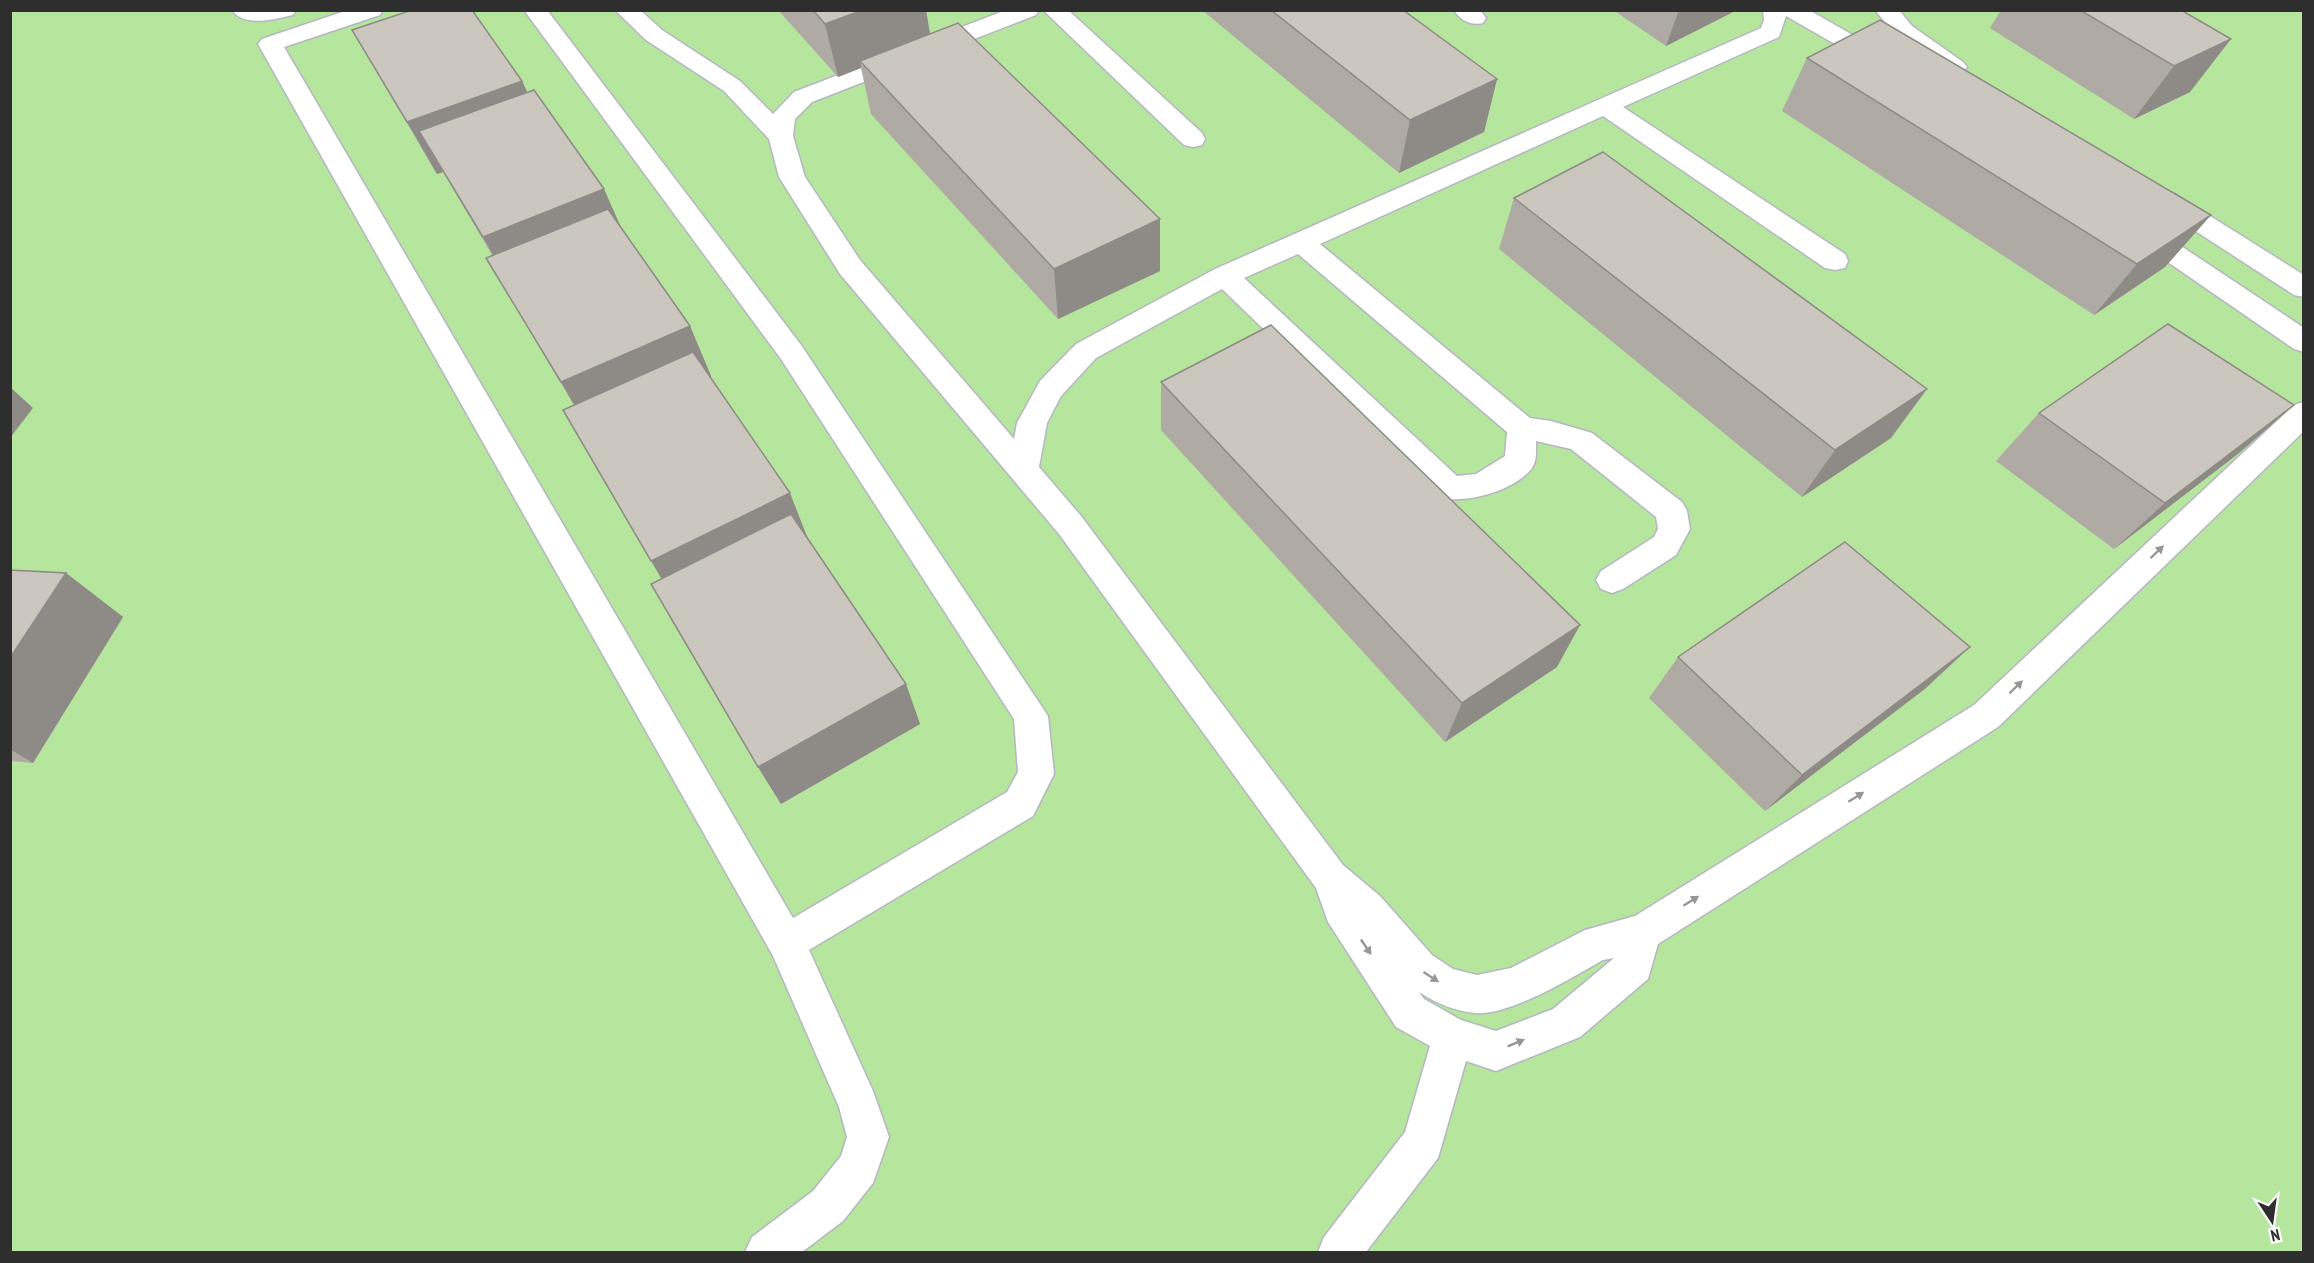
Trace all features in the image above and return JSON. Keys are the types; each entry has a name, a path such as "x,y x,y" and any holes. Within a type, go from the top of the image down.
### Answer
{"street":[{"path":"243,10 257,14 285,10"},
{"path":"372,10 270,44 786,943 859,1105 868,1137 858,1168 828,1206 767,1252"},
{"path":"535,10 791,352 1030,716 1036,774 1020,804 786,943"},
{"path":"626,10 654,35 732,86 781,136"},
{"path":"1028,10 803,97 783,117 781,136 792,177 850,267 1070,525 1330,877 1367,909 1418,969 1446,987 1477,994 1515,986 1598,943 1642,933 1986,716 2304,413"},
{"path":"1054,10 1193,139"},
{"path":"1023,471 1032,423 1045,397 1086,351 1225,276 1771,32 1775,20 1774,10"},
{"path":"1792,10 1907,75"},
{"path":"1886,10 1904,31 1922,46 1972,78"},
{"path":"1605,106 1835,261"},
{"path":"2143,186 2304,288"},
{"path":"2115,214 2304,342"},
{"path":"1300,243 1522,428 1551,432 1581,441 1671,511 1674,529 1665,546 1612,580"},
{"path":"1225,276 1449,488 1466,491 1493,481 1520,462 1522,428"},
{"path":"1330,877 1341,909 1410,1013 1452,1037 1496,1051 1566,1023 1634,966 1642,933"},
{"path":"1338,1252 1422,1143 1452,1037"}],"green space":[{"path":"11,11 2303,11 2303,1252 11,1252"}],"building":[{"path":"412,10 472,10 522,81 407,122 352,30"},
{"path":"813,10 863,10 825,24"},
{"path":"1271,10 1403,10 1497,79 1410,120"},
{"path":"2080,10 2181,10 2231,39 2174,66"},
{"path":"1880,20 2211,215 2137,264 1807,58"},
{"path":"958,23 1160,219 1054,269 860,61"},
{"path":"534,90 604,189 483,237 419,131"},
{"path":"1603,152 1927,389 1835,450 1514,198"},
{"path":"608,209 690,326 561,382 486,258"},
{"path":"2168,324 2294,405 2165,503 2039,413"},
{"path":"1271,325 1580,625 1462,703 1161,382"},
{"path":"693,352 790,493 651,561 563,410"},
{"path":"791,514 906,684 758,767 651,584"},
{"path":"1845,542 1970,647 1802,775 1678,657"},
{"path":"10,570 66,573 10,658"}]}
